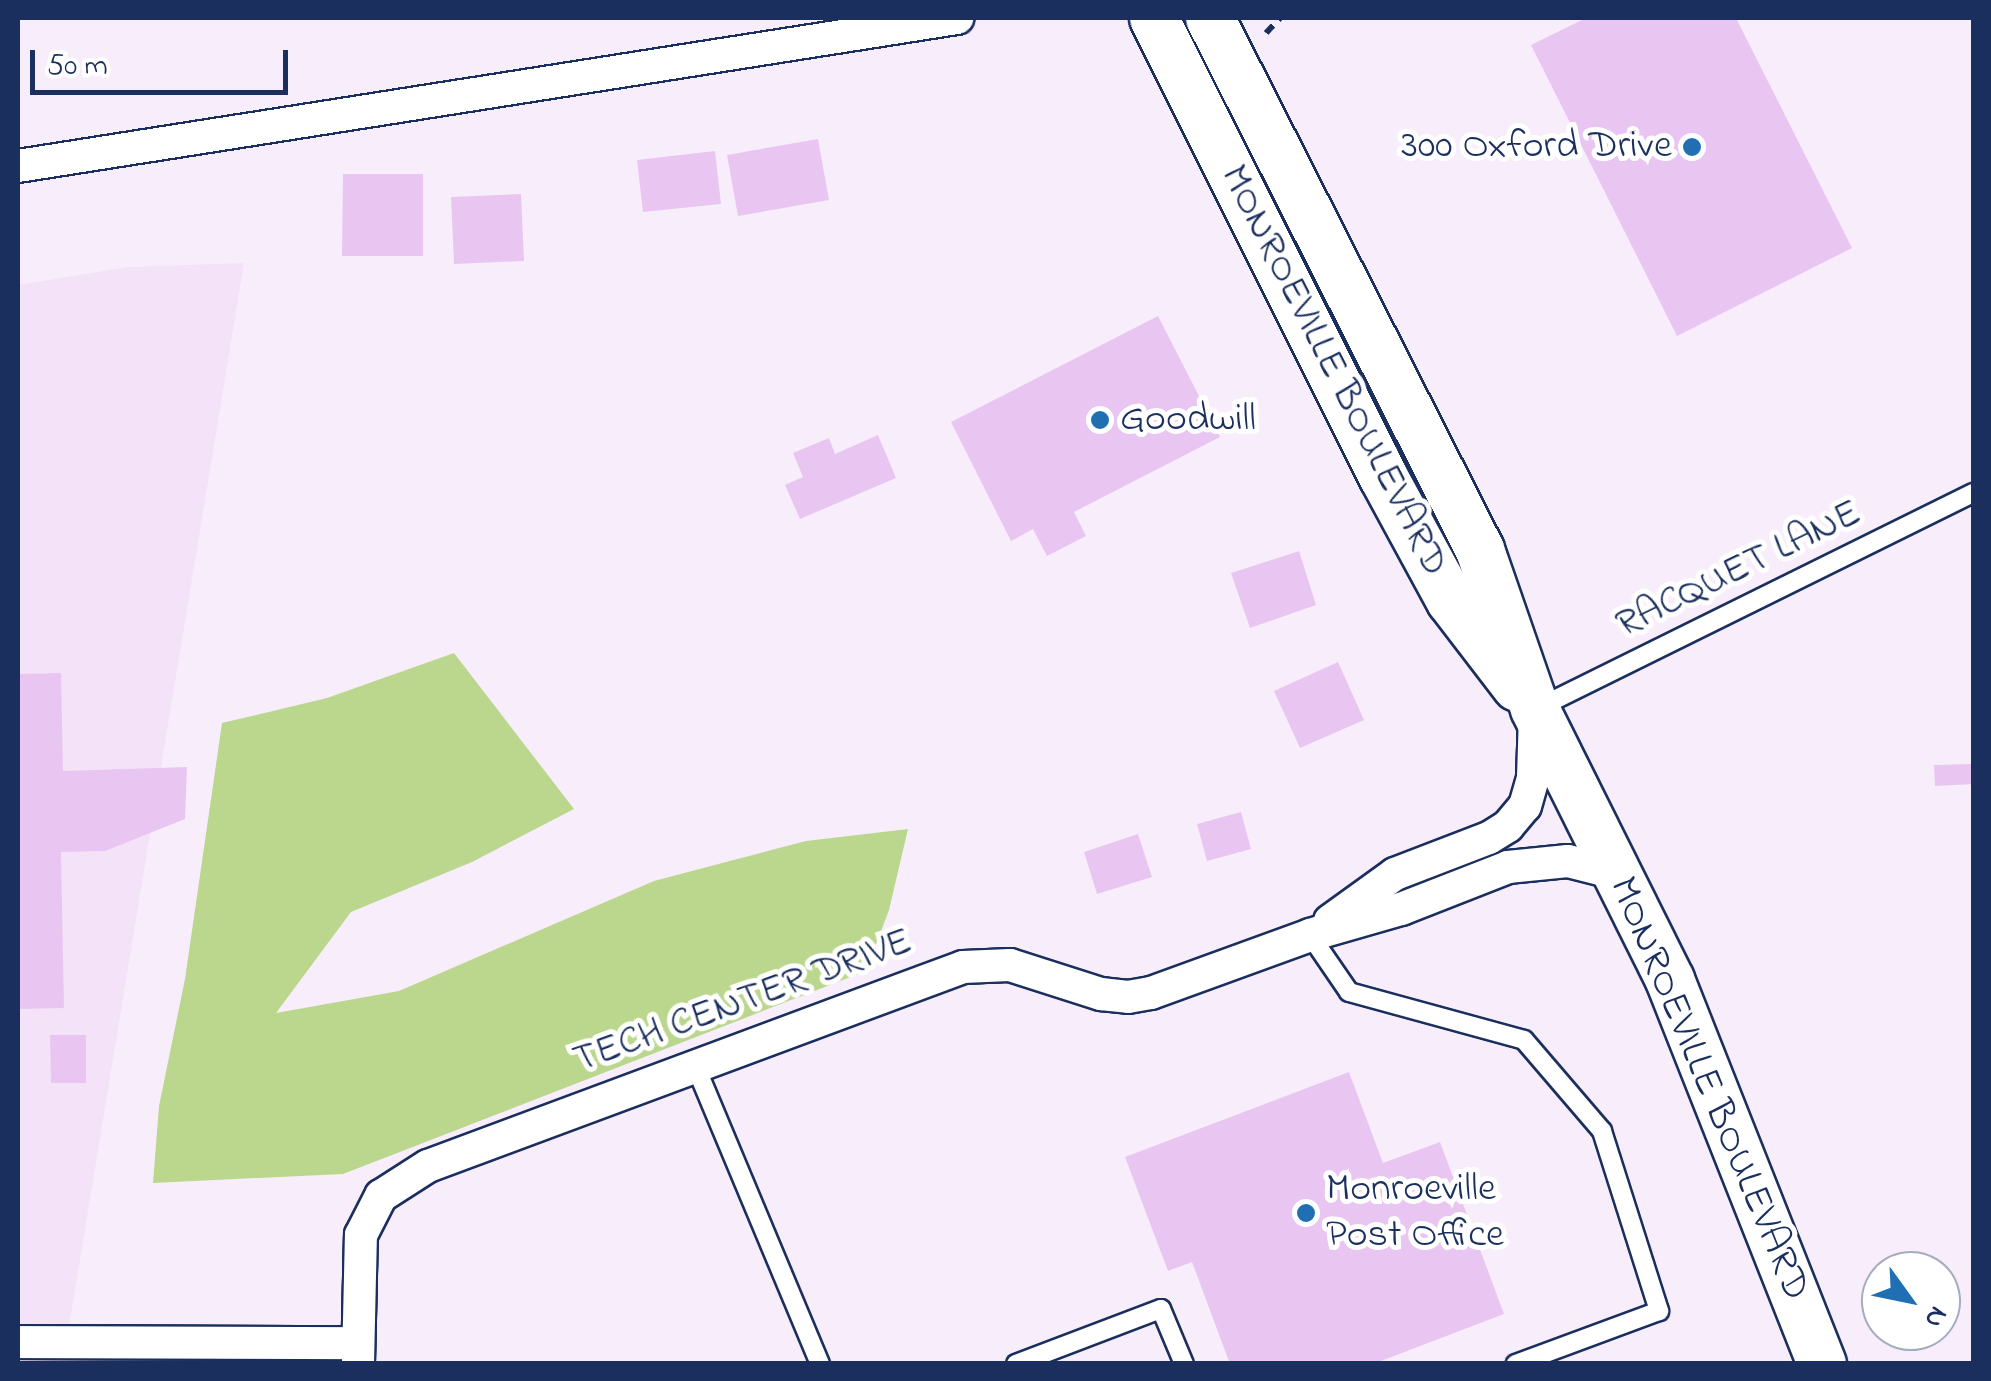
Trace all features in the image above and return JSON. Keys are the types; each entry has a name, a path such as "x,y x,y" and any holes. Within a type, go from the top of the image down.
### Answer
{"main road":[{"name":"MONROEVILLE BOULEVARD","path":"1154,18 1330,378 1451,601 1536,709"},
{"name":"MONROEVILLE BOULEVARD","path":"1210,18 1480,550 1536,709 1670,980 1822,1364"}],"street":[{"path":"18,166 956,18"},
{"name":"TECH CENTER DRIVE","path":"1310,935 1396,874 1490,838 1508,826 1525,806 1533,778 1536,709"},
{"name":"TECH CENTER DRIVE","path":"358,1353 362,1235 382,1196 399,1181 695,1065 963,967 1010,965 1100,994 1128,997 1202,976 1310,935 1401,909 1508,867 1568,862 1619,874"},
{"path":"18,1342 358,1353"}],"lane":[{"name":"RACQUET LANE","path":"1536,709 1974,493"},
{"path":"1310,935 1349,992 1524,1040 1602,1131 1659,1311 1516,1364"},
{"path":"695,1065 820,1364"},
{"path":"1016,1364 1160,1308 1184,1364"}],"path":[{"path":"1266,33 1280,18"}],"shaded area":[{"path":"244,263 63,1363 18,1364 18,285 128,267"}],"green space":[{"path":"454,653 574,809 472,862 351,912 276,1013 399,991 654,881 806,841 908,829 889,910 866,971 343,1174 153,1183 159,1106 185,979 222,723 327,698"}],"building":[{"name":"300 Oxford Drive","path":"1586,18 1736,18 1852,248 1677,336 1531,45"},
{"path":"818,139 829,200 738,216 727,155"},
{"path":"715,151 721,204 643,212 637,160"},
{"path":"343,174 423,174 423,256 342,256"},
{"path":"521,194 524,261 454,264 451,197"},
{"path":"1158,316 1220,437 1074,512 1086,536 1047,556 1033,529 1011,541 951,422"},
{"path":"878,435 896,478 800,519 785,485 803,477 793,453 829,438 835,454"},
{"path":"1299,551 1316,605 1250,628 1231,573"},
{"path":"1338,662 1364,720 1300,748 1274,691"},
{"path":"61,673 63,771 187,767 185,819 105,851 61,852 64,1008 18,1009 18,674"},
{"path":"1974,764 1974,784 1935,786 1934,765"},
{"path":"1241,812 1251,849 1207,861 1197,824"},
{"path":"1138,834 1152,877 1097,894 1084,852"},
{"path":"50,1035 86,1035 86,1083 51,1083"},
{"name":"Monroeville Post Office","path":"1349,1072 1383,1163 1440,1142 1504,1314 1373,1364 1230,1364 1192,1262 1168,1271 1125,1157"}],"place":[{"name":"300 Oxford Drive","path":"1692,147"},
{"name":"Goodwill","path":"1100,420"},
{"name":"Monroeville Post Office","path":"1306,1213"}]}
